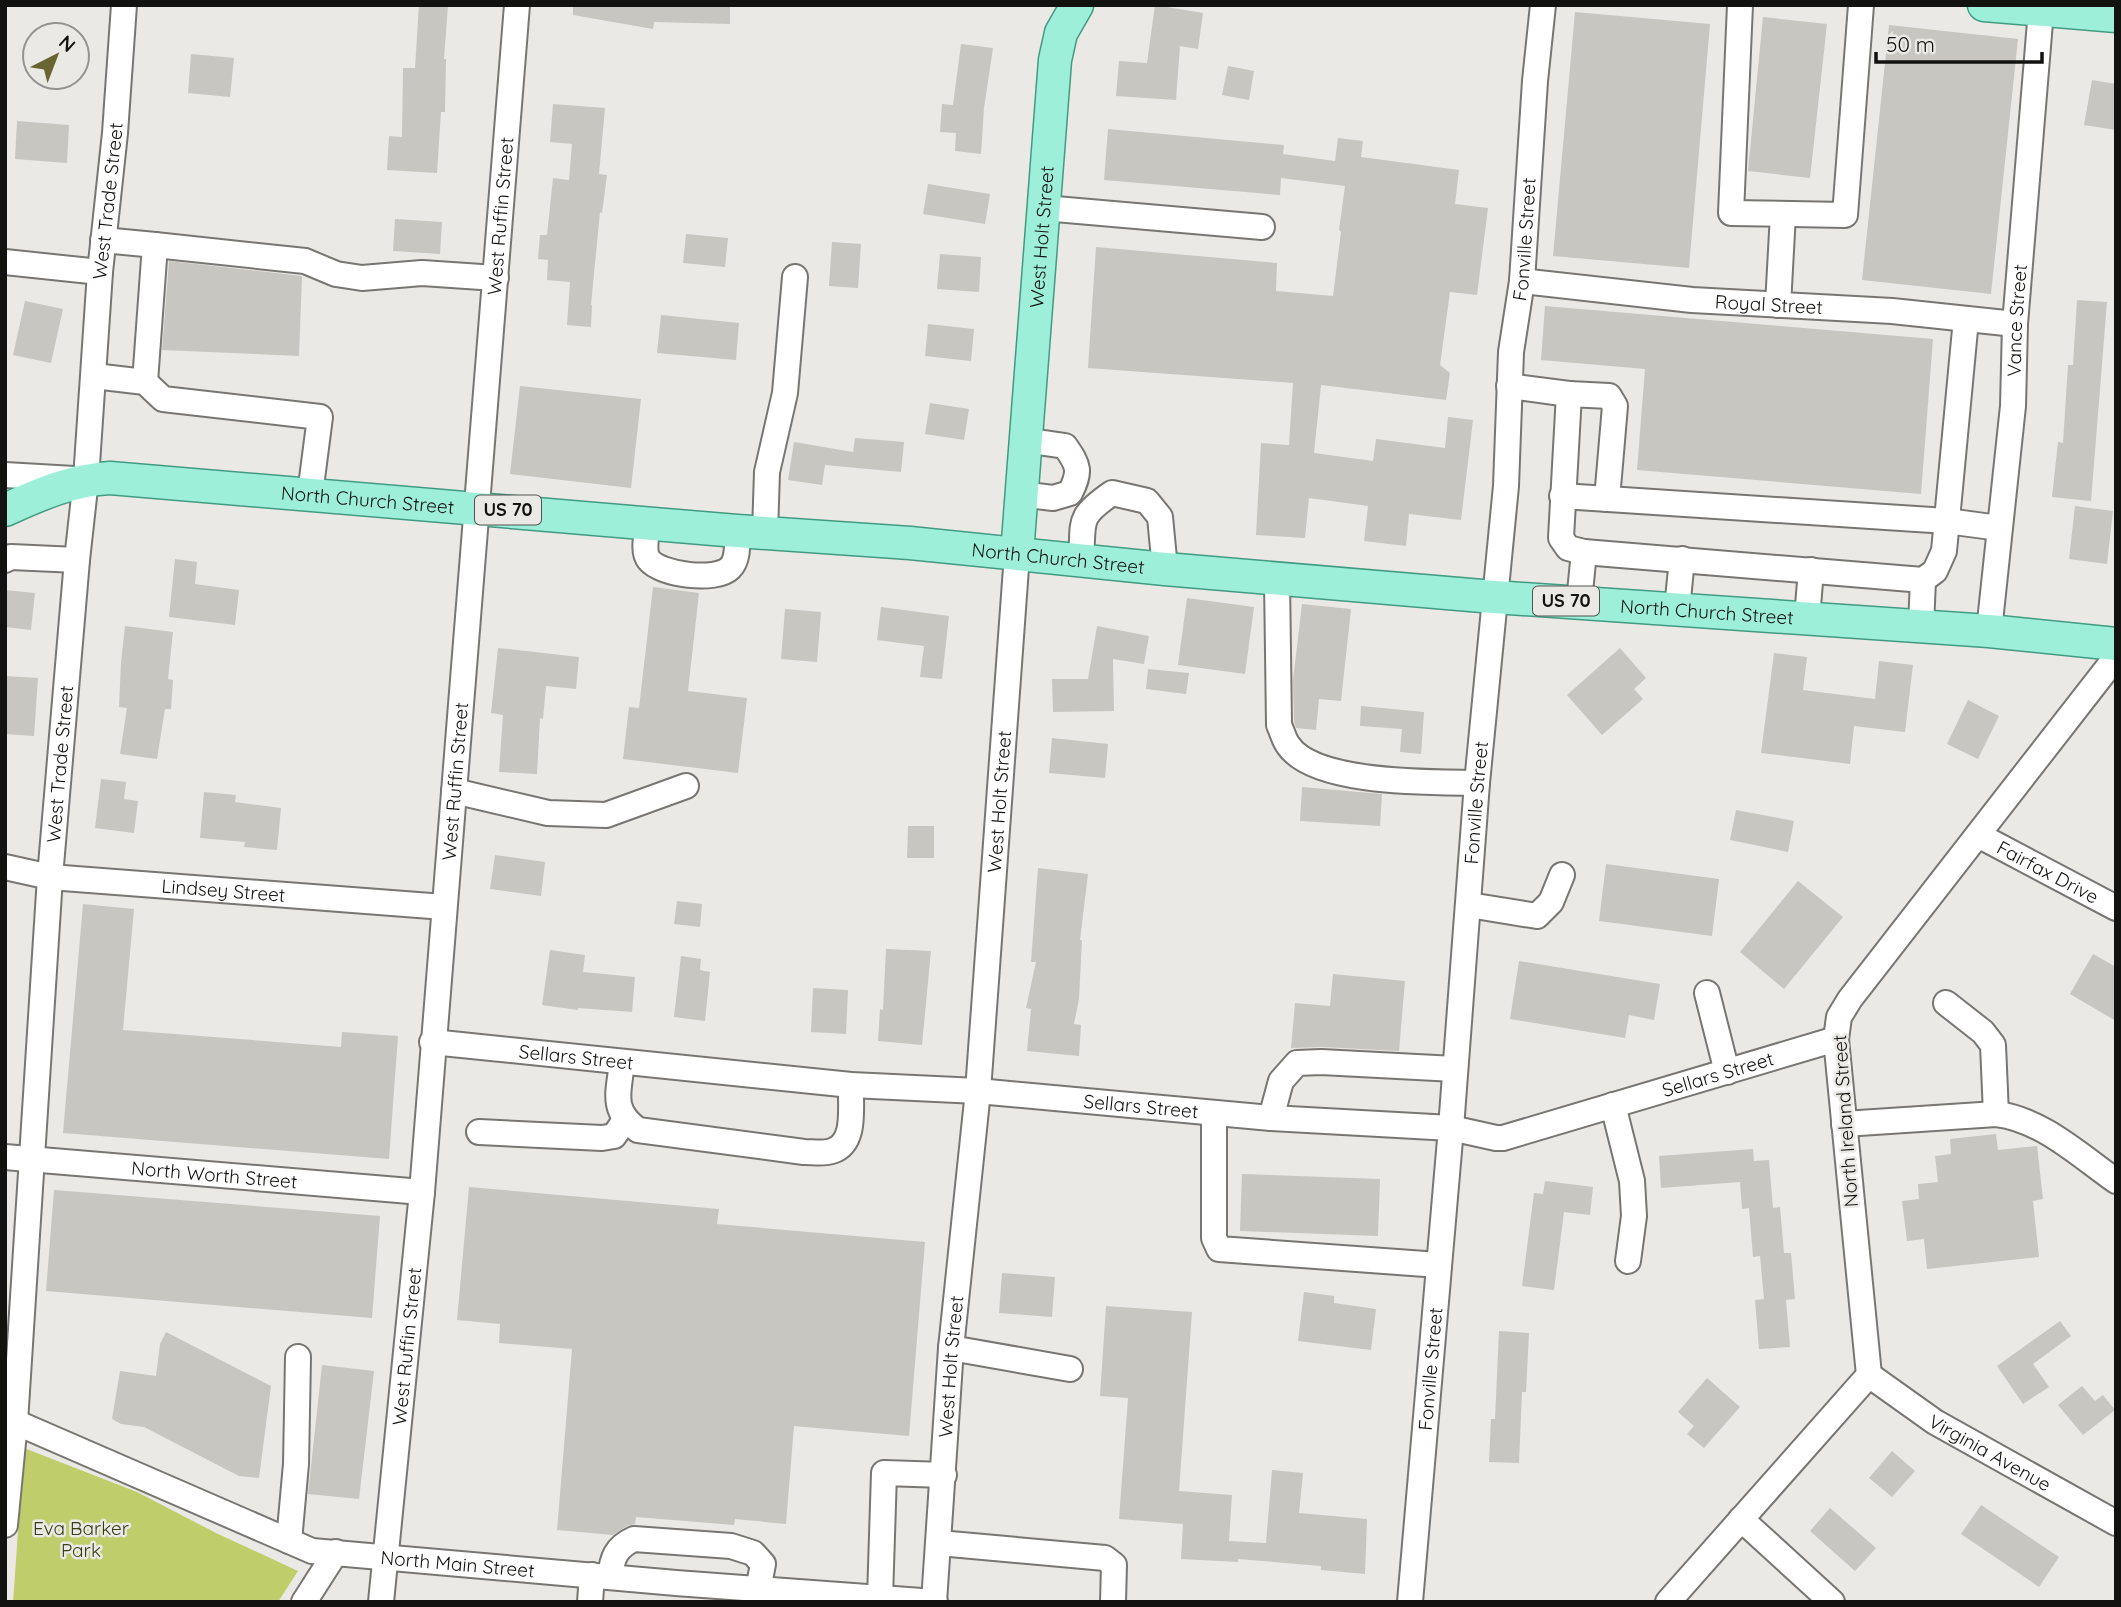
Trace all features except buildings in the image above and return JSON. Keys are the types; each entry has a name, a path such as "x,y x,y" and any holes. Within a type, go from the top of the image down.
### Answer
{"main road":[{"name":"West Holt Street","path":"1017,554 1055,60 1061,33 1077,5"},
{"path":"1984,5 2116,16"},
{"name":"North Church Street","path":"5,510 45,491 86,479 110,478 910,543 1165,569 1494,597 1989,631 2116,644"}],"street":[{"name":"West Trade Street","path":"5,1525 10,1422 33,1160 50,877 86,479 100,272 115,133 124,5"},
{"name":"West Ruffin Street","path":"381,1602 422,1192 517,5"},
{"name":"Fonville Street","path":"1410,1602 1451,1128 1477,783 1506,486 1510,352 1522,281 1535,81 1543,5"},
{"path":"1740,5 1731,213 1845,215 1861,5"},
{"name":"Vance Street","path":"1989,631 2013,406 2015,324 2041,10"},
{"path":"1044,208 1262,228"},
{"path":"1778,305 1783,214"},
{"path":"103,240 305,261 336,274 362,278 422,273 496,278"},
{"path":"145,382 155,245"},
{"path":"5,262 100,272"},
{"path":"648,523 645,552 649,561 666,572 706,576 723,573 735,560 751,532 785,393 795,277"},
{"name":"Royal Street","path":"1522,281 1692,300 1892,311 2015,324"},
{"path":"1569,394 1561,538 1568,548 1584,552 1923,580 1935,571 1944,551 1966,319"},
{"path":"94,376 145,382 163,399 320,417 310,494"},
{"path":"1509,386 1609,396 1615,406 1607,499"},
{"path":"1020,494 1053,498 1070,493 1078,477 1076,461 1065,446 1024,440"},
{"path":"5,475 86,479"},
{"path":"1078,477 1096,481 1112,493 1147,501 1160,517 1165,569"},
{"path":"1081,561 1084,517 1090,509 1112,493"},
{"path":"1562,496 1947,521 1999,527"},
{"path":"1579,602 1584,552"},
{"name":"West Holt Street","path":"934,1602 951,1349 978,1091 1017,554"},
{"path":"1677,608 1682,559"},
{"path":"5,560 77,560"},
{"path":"1807,618 1811,570"},
{"path":"1277,579 1279,725 1288,747 1323,769 1414,782 1477,783"},
{"path":"1921,626 1923,580"},
{"name":"North Ireland Street","path":"1869,1375 1836,1039 1839,1017 1850,999 2116,657"},
{"path":"454,791 548,813 606,814 687,786"},
{"name":"Fairfax Drive","path":"1978,835 2116,908"},
{"name":"Lindsey Street","path":"5,867 50,877 444,907"},
{"path":"1469,905 1537,916 1551,902 1562,875"},
{"path":"1707,993 1727,1072"},
{"path":"1946,1003 1983,1032 1993,1045 1996,1114"},
{"name":"Sellars Street","path":"432,1042 851,1085 978,1091 1271,1118 1451,1128 1475,1135 1503,1138 1836,1039"},
{"path":"622,1062 618,1106 625,1120 638,1130 804,1152 830,1153 843,1146 850,1130 851,1085"},
{"path":"1271,1118 1281,1081 1297,1063 1455,1069"},
{"path":"1613,1105 1632,1181 1634,1216 1628,1261"},
{"path":"1213,1113 1214,1238 1219,1249 1439,1265"},
{"path":"1844,1124 1996,1114 2013,1116 2039,1128 2116,1181"},
{"path":"479,1132 602,1138 614,1136 625,1120"},
{"name":"North Worth Street","path":"5,1157 422,1192"},
{"path":"951,1349 1070,1369"},
{"path":"289,1541 296,1464 298,1357"},
{"path":"1668,1602 1869,1375"},
{"name":"Virginia Avenue","path":"1869,1375 1935,1422 2116,1523"},
{"name":"North Main Street","path":"10,1422 312,1551 601,1576 675,1593 758,1590 934,1602"},
{"path":"880,1598 884,1473 944,1475"},
{"path":"1741,1519 1832,1602"},
{"path":"590,1602 601,1576 621,1545 635,1539 731,1545 753,1553 763,1564 758,1590"},
{"path":"939,1543 1105,1558 1114,1565 1113,1602"},
{"path":"304,1602 335,1552"}],"green space":[{"name":"Eva Barker Park","path":"24,1448 137,1492 298,1571 278,1602 13,1602"}]}
